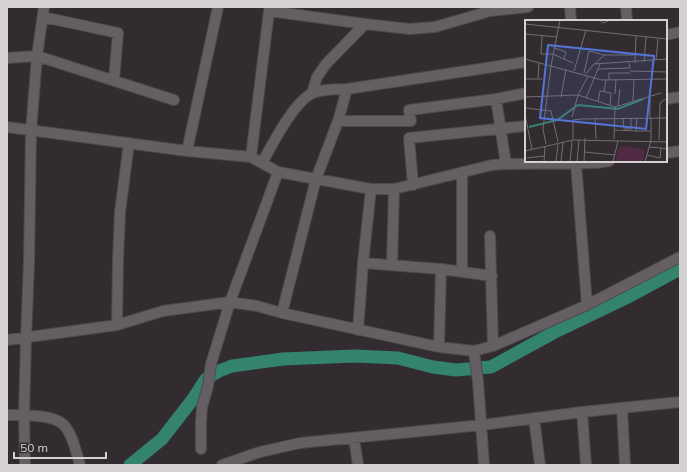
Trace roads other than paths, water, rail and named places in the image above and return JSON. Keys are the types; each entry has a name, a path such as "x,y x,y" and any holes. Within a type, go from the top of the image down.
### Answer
{"street":[{"path":"187,151 218,7"},
{"path":"251,157 270,11 410,30 435,27 490,11 528,7"},
{"path":"570,7 571,20"},
{"path":"626,7 627,20"},
{"path":"25,465 24,415 29,263 31,130 37,56 44,12 118,33 114,80"},
{"path":"312,93 317,77 326,64 365,24"},
{"path":"667,35 680,32"},
{"path":"7,58 37,56 174,100"},
{"path":"262,163 289,118 300,103 312,93 326,89 347,88 525,62"},
{"path":"282,313 316,179 338,122 347,88"},
{"path":"338,122 411,121 409,110 496,99 525,93"},
{"path":"667,99 680,98"},
{"path":"496,99 506,164"},
{"path":"413,185 410,138 525,126"},
{"path":"7,127 187,151 251,157 278,172 371,189 394,189 492,165 548,162 592,162"},
{"path":"117,325 120,212 129,143"},
{"path":"667,153 680,151"},
{"path":"576,163 587,305"},
{"path":"201,449 202,407 208,386 211,364 230,302 278,172"},
{"path":"462,172 462,272"},
{"path":"358,330 371,189"},
{"path":"392,265 394,189"},
{"path":"490,236 493,346"},
{"path":"7,340 117,325 163,311 230,302 257,306 439,348 475,354 587,305 680,257"},
{"path":"363,263 441,269 492,276"},
{"path":"439,348 441,269"},
{"path":"475,354 482,425 484,465"},
{"path":"222,465 260,452 300,443 482,425 582,412 680,402"},
{"path":"622,408 625,465"},
{"path":"582,412 586,465"},
{"path":"7,415 24,415 53,419 63,424 69,433 80,465"},
{"path":"534,418 540,465"},
{"path":"354,438 358,465"}],"waterway":[{"path":"130,465 162,439 193,399 206,379 219,371 232,366 283,359 355,356 398,358 433,367 456,370 491,367 553,333 626,298 680,269"}]}
